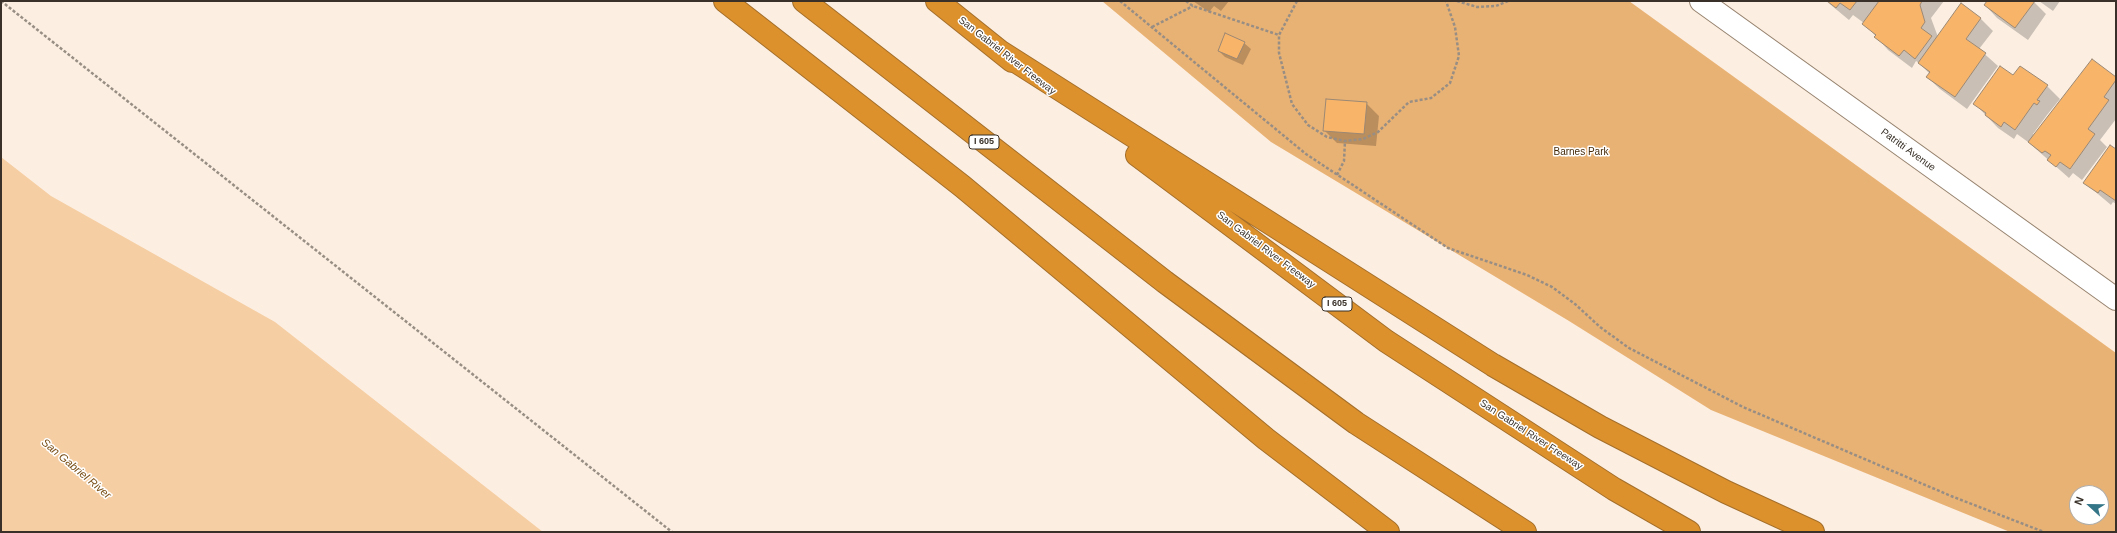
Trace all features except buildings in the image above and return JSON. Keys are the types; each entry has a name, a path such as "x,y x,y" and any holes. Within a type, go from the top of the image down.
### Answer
{"highway":[{"path":"725,1 962,186 1266,439 1388,532"},
{"name":"I 605","path":"804,1 1177,292 1356,423 1525,532"},
{"name":"San Gabriel River Freeway","path":"937,1 1001,52 1386,341 1614,489 1689,532"},
{"path":"1001,52 1493,365 1600,428 1726,492 1814,532"}],"street":[{"name":"Patritti Avenue","path":"1700,1 2116,299"}],"path":[{"path":"1,1 672,532"},
{"path":"1120,1 1306,154 1448,248 1527,275 1552,288 1575,304 1620,342 1703,387 1816,439 1951,496 2044,532"},
{"path":"1186,1 1193,6 1279,35"},
{"path":"1297,1 1279,35 1279,53 1292,104 1308,125 1327,137 1345,141 1363,139 1378,132 1409,102 1430,98 1450,83 1459,56 1455,27 1446,1"},
{"path":"1457,1 1477,7 1496,6 1508,1"},
{"path":"1152,27 1193,6"},
{"path":"1337,175 1344,161 1345,141"}],"green space":[{"name":"Barnes Park","path":"1102,1 1629,1 2116,353 2116,532 2010,532 1711,410 1569,321 1271,142"}],"water":[{"name":"San Gabriel River","path":"1,157 51,196 275,322 543,532 1,532"}]}
